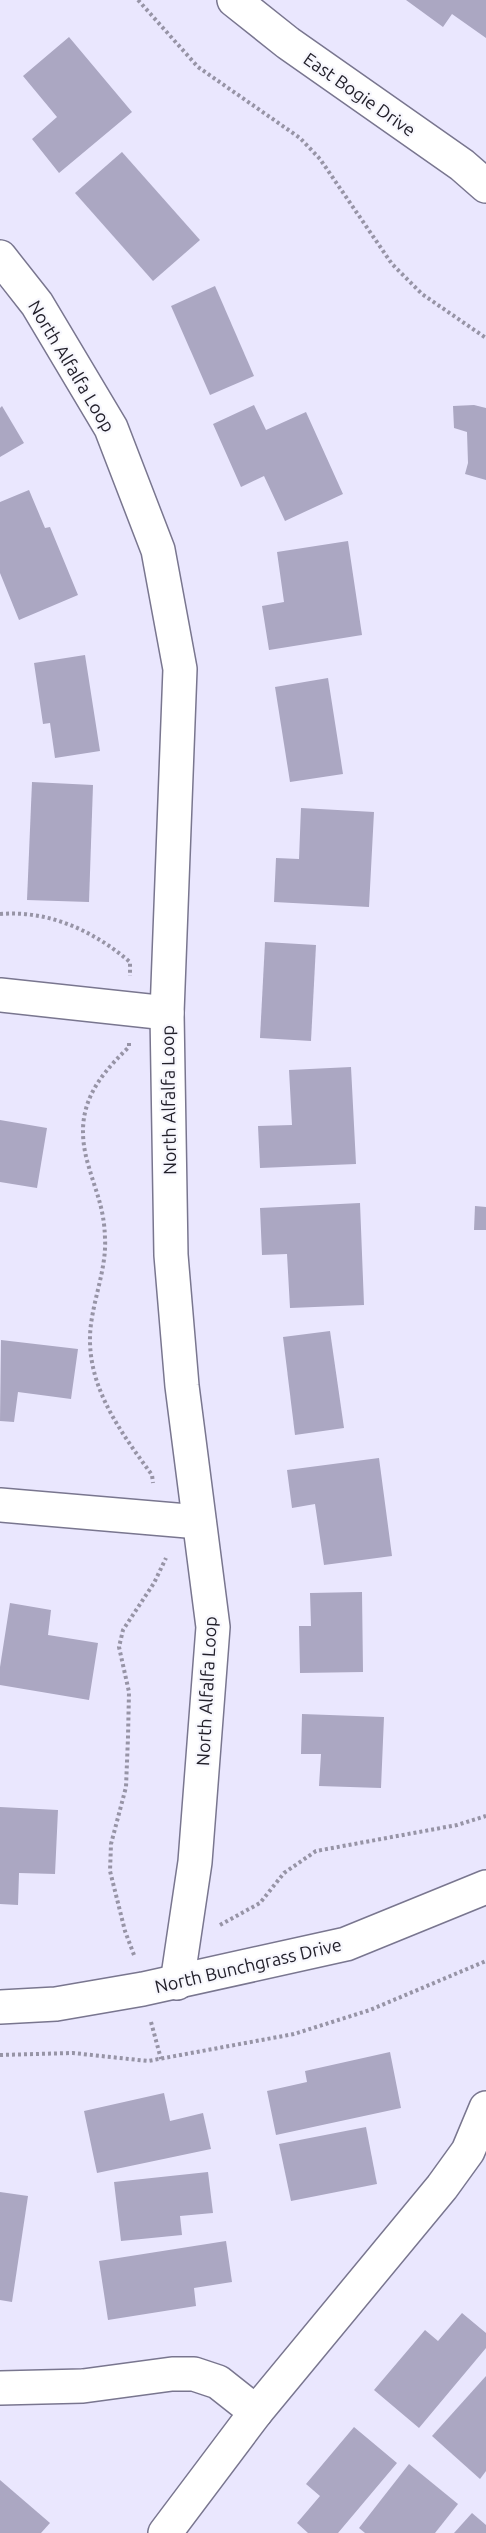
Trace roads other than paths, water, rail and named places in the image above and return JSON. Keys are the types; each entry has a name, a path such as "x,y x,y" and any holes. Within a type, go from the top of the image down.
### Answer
{"street":[{"name":"East Bogie Drive","path":"234,0 288,43 462,165 486,186"},
{"name":"North Alfalfa Loop","path":"0,257 37,304 111,428 158,550 180,669 167,1013 171,1255 183,1386 213,1627 195,1862 177,1983"},
{"path":"0,995 167,1013"},
{"path":"0,1505 199,1522"},
{"name":"North Bunchgrass Drive","path":"0,2007 56,2004 177,1983 346,1944 486,1887"},
{"path":"165,2533 255,2412 442,2187 468,2151 486,2108"},
{"path":"0,2388 83,2386 172,2374 194,2374 218,2382 255,2412"}]}
